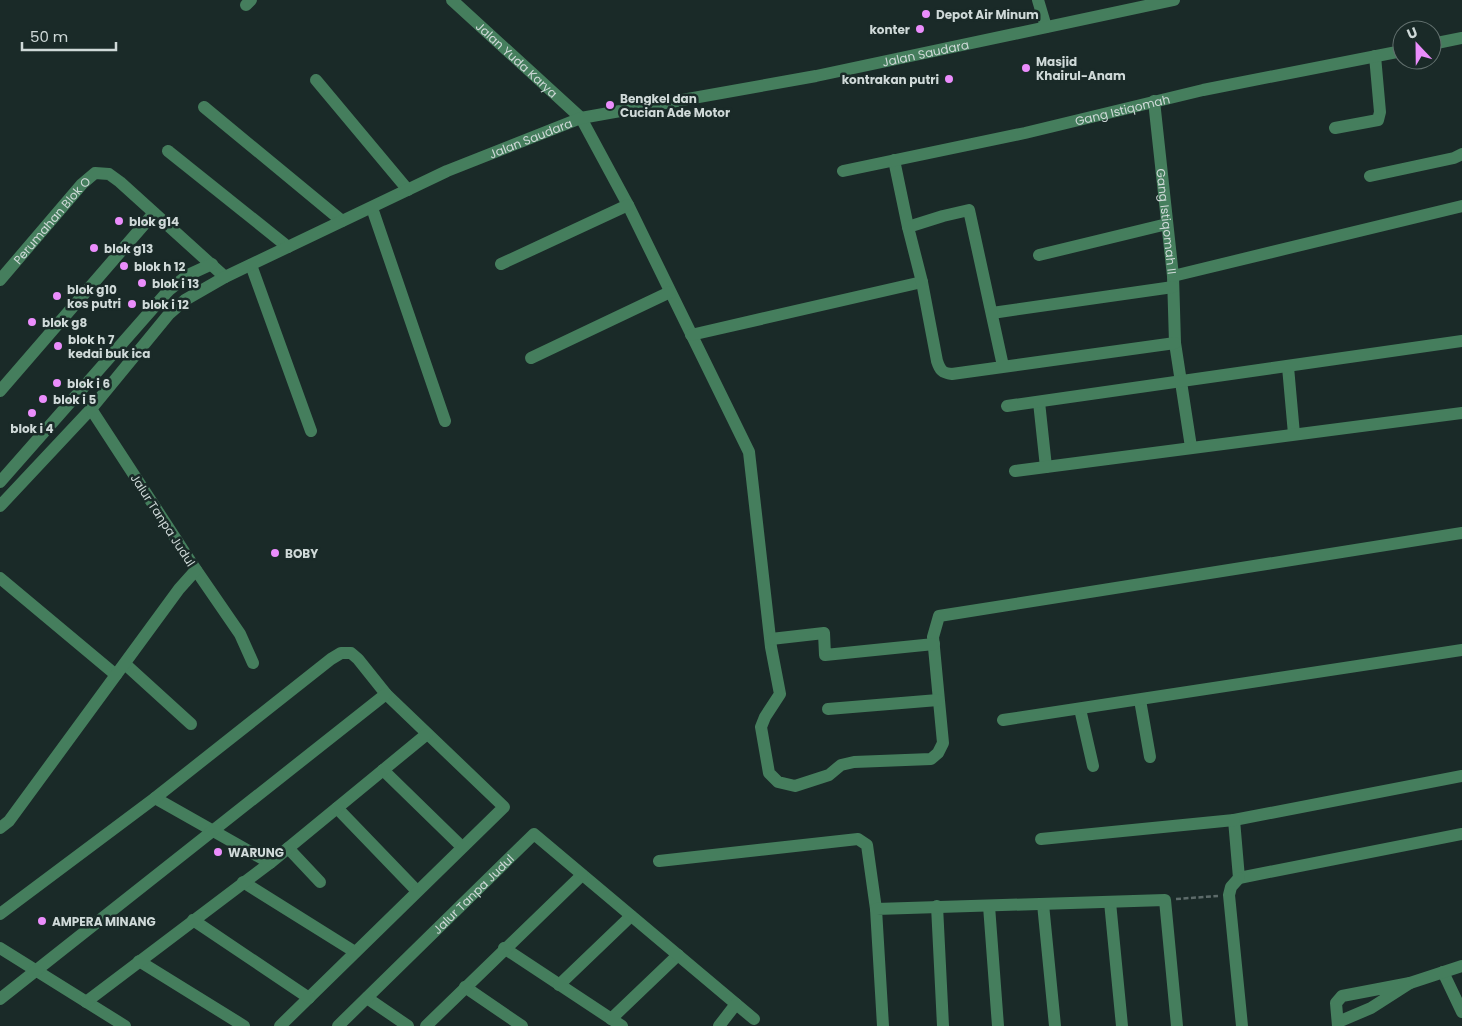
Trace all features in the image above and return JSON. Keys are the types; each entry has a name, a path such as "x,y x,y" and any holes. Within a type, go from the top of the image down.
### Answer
{"street":[{"name":"Jalan Yuda Karya","path":"452,0 581,118 628,205 749,452 770,639 780,694 764,717 761,727 769,773 778,782 795,786 829,776 842,765 854,762 931,759 938,753 943,743 938,700"},
{"path":"1038,0 1046,26"},
{"name":"Jalan Saudara","path":"0,506 91,409 126,369 169,314 198,290 456,167 581,118 816,76 1174,0"},
{"path":"1442,42 1462,38"},
{"name":"Gang Istiqomah","path":"843,171 1025,133 1154,101 1392,53"},
{"path":"1335,128 1372,122 1380,116 1375,56"},
{"path":"316,80 408,190"},
{"name":"Gang Istiqomah II","path":"1154,101 1173,281 1175,343 1191,447"},
{"path":"204,107 342,221"},
{"path":"168,151 288,247"},
{"path":"1370,176 1454,158 1462,154"},
{"path":"894,160 940,370 944,374 1175,343"},
{"name":"Perumahan Blok O","path":"0,280 82,184 95,173 109,174 154,213"},
{"path":"501,264 628,205"},
{"path":"992,314 1173,281 1462,206"},
{"path":"372,208 445,421"},
{"path":"908,227 969,210 1003,366"},
{"path":"0,391 154,213 166,221 225,277"},
{"path":"1039,255 1167,224"},
{"path":"0,482 169,290 188,275 212,264"},
{"path":"251,265 311,431"},
{"path":"691,335 922,282"},
{"path":"531,358 670,292"},
{"path":"1007,406 1462,340"},
{"path":"110,356 126,369"},
{"path":"1288,366 1294,434"},
{"path":"1039,402 1046,467"},
{"name":"Jalur Tanpa Judul","path":"0,828 9,821 179,590 196,570 91,409"},
{"path":"1016,471 1462,413"},
{"path":"828,709 938,700 934,644 939,616 1462,533"},
{"path":"196,570 240,634 253,664"},
{"path":"0,578 116,675"},
{"path":"770,639 824,633 825,654 934,644"},
{"path":"1003,720 1462,650"},
{"path":"0,914 155,798 331,659 341,654 351,654 358,659 386,694 504,806 280,1026"},
{"path":"125,664 191,724"},
{"path":"0,999 34,970 386,694"},
{"path":"1140,700 1150,757"},
{"path":"1080,709 1093,766"},
{"path":"86,1002 192,920 270,863 427,734"},
{"path":"383,770 462,847"},
{"path":"1040,839 1234,820 1462,776"},
{"path":"155,798 270,863"},
{"path":"337,808 417,892"},
{"path":"1234,820 1239,878"},
{"name":"Jalur Tanpa Judul","path":"338,1026 534,834 754,1019"},
{"path":"1242,1026 1229,895 1231,888 1239,878 1462,834"},
{"path":"659,861 858,839 867,845 876,909 884,1026"},
{"path":"288,848 320,882"},
{"path":"426,1026 504,948 582,875"},
{"path":"244,882 355,952"},
{"path":"876,909 1164,900 1177,1026"},
{"path":"1110,902 1122,1026"},
{"path":"1043,904 1055,1026"},
{"path":"937,906 944,1026"},
{"path":"989,906 998,1026"},
{"path":"559,985 631,916"},
{"path":"192,920 309,998"},
{"path":"0,948 125,1026"},
{"path":"504,948 617,1022 678,955"},
{"path":"139,961 244,1026"},
{"path":"1410,983 1371,1008 1338,1024 1336,1003 1342,996 1410,983 1462,966"},
{"path":"1443,972 1462,1012"},
{"path":"465,988 522,1026"},
{"path":"367,998 408,1026"},
{"path":"719,1026 736,1004"}],"path":[{"path":"1164,900 1229,895"}],"place":[{"name":"Depot Air Minum","path":"926,14"},
{"name":"konter","path":"920,29"},
{"name":"Masjid Khairul-Anam","path":"1026,68"},
{"name":"kontrakan putri","path":"949,79"},
{"name":"Bengkel dan Cucian Ade Motor","path":"610,105"},
{"name":"blok g14","path":"119,221"},
{"name":"blok g13","path":"94,248"},
{"name":"blok h 12","path":"124,266"},
{"name":"blok i 13","path":"142,283"},
{"name":"blok g10 kos putri","path":"57,296"},
{"name":"blok i 12","path":"132,304"},
{"name":"blok g8","path":"32,322"},
{"name":"blok h 7 kedai buk ica","path":"58,346"},
{"name":"blok i 6","path":"57,383"},
{"name":"blok i 5","path":"43,399"},
{"name":"blok i 4","path":"32,413"},
{"name":"BOBY","path":"275,553"},
{"name":"WARUNG","path":"218,852"},
{"name":"AMPERA MINANG","path":"42,921"}]}
